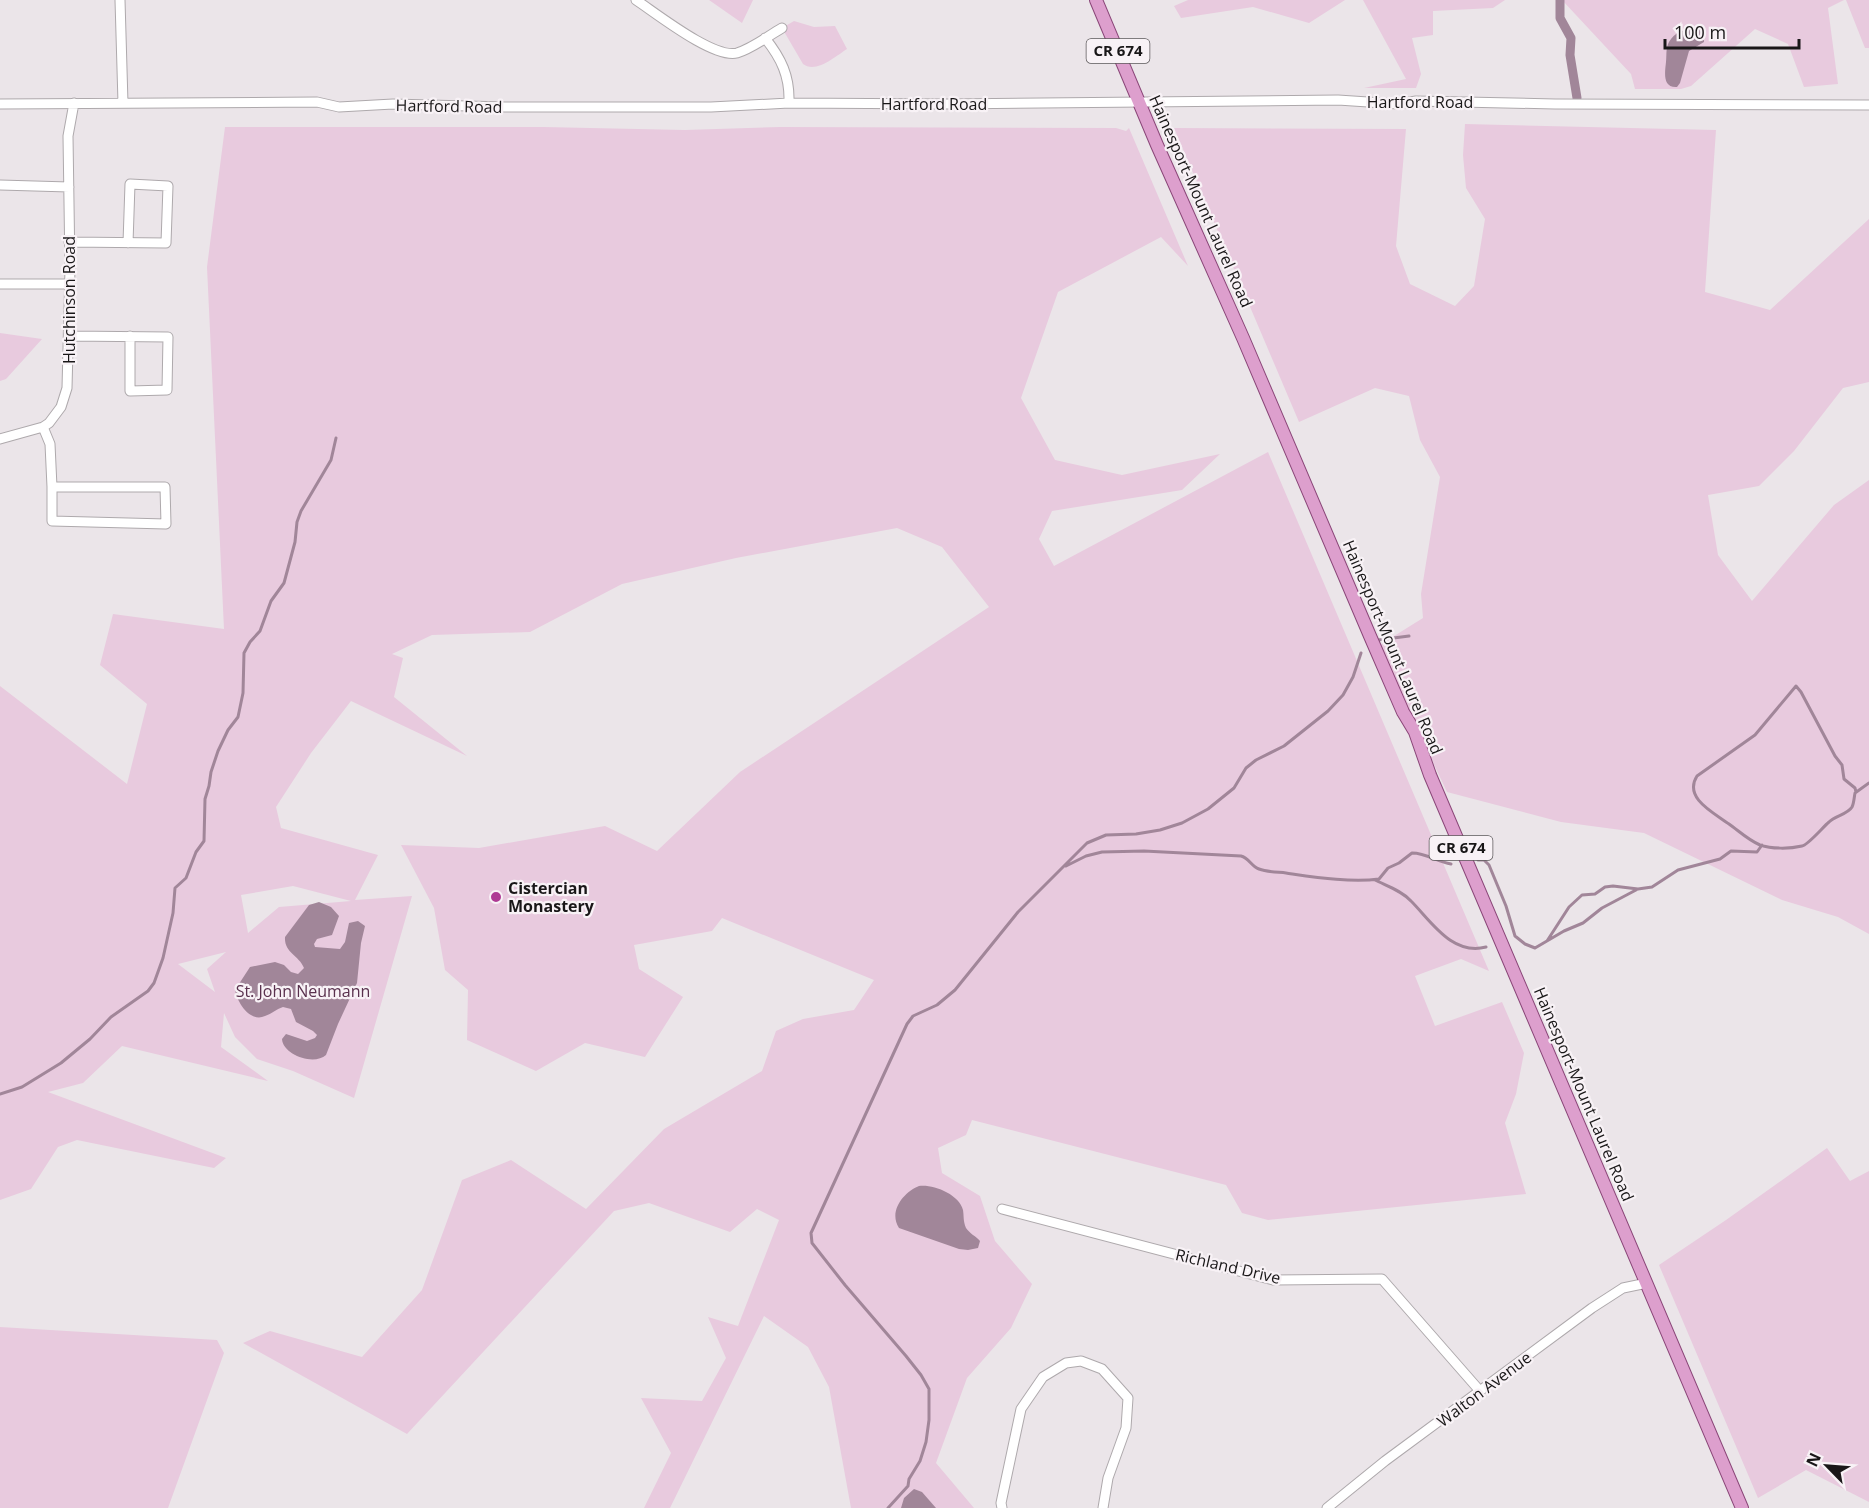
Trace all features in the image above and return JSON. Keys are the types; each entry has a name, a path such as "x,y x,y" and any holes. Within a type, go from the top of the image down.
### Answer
{"main road":[{"name":"Hainesport-Mount Laurel Road","path":"1096,0 1403,712 1415,732 1430,775 1742,1508"}],"street":[{"path":"120,0 123,103"},
{"path":"636,0 706,46 722,52 734,54 740,52 782,28"},
{"path":"765,38 777,53 785,69 789,86 789,103"},
{"name":"Hartford Road","path":"0,104 317,102 339,107 393,104 505,108 608,108 711,107 789,103 1140,103 1338,100 1398,104 1416,101 1869,105"},
{"name":"Hutchinson Road","path":"43,427 56,416 65,398 69,378 68,136 74,103"},
{"path":"69,242 128,243 166,243 168,186 130,184 128,243"},
{"path":"0,185 69,187"},
{"path":"0,284 70,284"},
{"path":"69,336 130,336 168,337 167,390 130,391 130,336"},
{"path":"0,439 43,427 50,444 52,521 165,524 165,487 52,487"},
{"name":"Richland Drive","path":"1002,1209 1273,1280 1382,1279 1480,1391"},
{"name":"Walton Avenue","path":"1327,1508 1386,1461 1616,1292 1647,1283"},
{"path":"1002,1508 1001,1503 1021,1409 1043,1377 1066,1363 1081,1361 1102,1370 1128,1398 1126,1428 1108,1478 1103,1508"}],"green space":[{"path":"709,0 753,0 742,23"},
{"path":"1188,0 1345,0 1309,23 1253,7 1181,18 1174,6"},
{"path":"1363,0 1505,0 1493,8 1433,11 1433,35 1412,38 1421,74 1416,88 1364,88 1406,79"},
{"path":"1562,0 1844,0 1828,8 1838,84 1804,87 1788,44 1755,29 1691,86 1681,89 1635,89 1631,74"},
{"path":"1846,0 1869,0 1869,48 1865,48"},
{"path":"794,21 814,27 835,26 847,49 820,65 808,67 803,64 782,28"},
{"path":"1465,124 1716,130 1705,292 1770,310 1869,219 1869,382 1843,388 1794,451 1759,486 1708,495 1718,555 1752,601 1834,505 1869,480 1869,934 1838,917 1782,900 1644,833 1561,822 1447,792 1378,646 1423,618 1421,594 1440,477 1420,440 1409,396 1375,388 1299,422 1174,128 1406,129 1396,246 1410,284 1455,306 1474,286 1485,219 1466,188 1463,155"},
{"name":"St. John Neumann","path":"225,127 543,127 685,130 780,127 1116,128 1126,131 1129,128 1188,266 1161,237 1058,292 1021,398 1055,460 1122,475 1220,454 1182,490 1052,511 1039,539 1054,566 1268,452 1489,971 1461,959 1415,976 1435,1026 1502,1002 1524,1053 1516,1094 1505,1123 1526,1194 1268,1220 1242,1213 1226,1185 972,1120 966,1135 938,1148 942,1173 980,1196 995,1241 1032,1284 1011,1328 967,1378 936,1463 974,1508 851,1508 829,1387 808,1347 764,1316 670,1508 644,1508 671,1453 641,1398 702,1401 726,1358 708,1317 738,1326 779,1220 757,1209 730,1232 649,1203 614,1211 407,1434 243,1343 270,1331 362,1357 422,1290 462,1180 511,1160 586,1209 664,1129 762,1071 776,1031 803,1019 854,1010 874,980 722,918 712,931 634,945 639,969 683,997 645,1057 585,1043 536,1071 467,1040 468,990 445,970 434,908 401,845 479,848 605,826 657,851 740,772 989,607 942,547 897,528 736,558 622,584 530,632 432,635 392,654 403,658 394,697 467,756 351,701 311,753 276,807 281,828 378,855 355,900 412,896 354,1098 293,1071 257,1059 235,1037 224,1013 221,1047 268,1081 122,1046 83,1083 48,1092 226,1158 214,1168 77,1140 58,1147 31,1189 0,1200 0,686 127,784 147,704 100,665 113,614 224,629 207,267","holes":["293,886 351,901 279,907 248,933 241,895","226,952 207,969 215,992 178,964"]},
{"path":"0,333 42,339 6,379 0,381"},
{"path":"1827,1148 1850,1181 1869,1171 1869,1502 1806,1470 1758,1498 1659,1265"},
{"path":"0,1327 217,1340 224,1353 168,1508 0,1508"}],"shaded area":[{"path":"1701,29 1704,33 1704,42 1689,51 1680,83 1677,87 1672,87 1667,82 1665,70 1668,44 1679,32"},
{"path":"319,902 331,907 339,916 332,935 317,939 315,947 340,949 345,942 349,923 358,921 365,926 357,983 326,1055 321,1058 307,1059 288,1050 282,1039 286,1034 307,1041 317,1035 296,1022 291,1009 283,1007 265,1016 254,1017 241,1005 235,990 250,967 275,962 298,974 304,968 287,947 285,937 309,905"},
{"path":"919,1186 945,1191 961,1204 966,1228 980,1241 978,1248 959,1249 899,1228 895,1215 899,1203 903,1197"},
{"path":"914,1489 922,1492 936,1508 901,1508 904,1498"}],"waterway":[{"path":"1560,0 1560,18 1571,38 1570,55 1577,98"},
{"path":"0,1094 22,1087 61,1063 90,1039 111,1017 148,991 154,983 163,958 173,913 175,888 186,878 196,852 204,841 205,799 211,772 228,730 238,717 243,693 244,653 260,631 271,601 284,583 295,542 297,522 331,460 336,438"},
{"path":"1378,640 1409,636"},
{"path":"888,1508 908,1486 909,1479 920,1461 929,1420 929,1389 906,1356 812,1243 811,1233 907,1024 913,1016 937,1005 955,990 1018,912 1087,843 1106,835 1160,830 1182,823 1208,809 1234,788 1246,768 1256,760 1284,746 1328,711 1343,695 1353,677 1361,653"},
{"path":"1856,792 1855,788 1844,779 1842,765 1796,686 1755,735 1697,776 1694,784 1694,791 1702,804 1748,838 1765,846 1792,848 1808,843 1832,820 1850,809 1855,793 1869,783"},
{"path":"1547,941 1569,907 1582,895 1595,894 1605,887 1613,886 1638,889 1652,887 1678,870 1720,859 1731,851 1757,852 1762,845"},
{"path":"1066,866 1086,856 1102,852 1144,851 1241,856 1256,868 1265,871 1357,880 1379,879 1388,868 1412,853 1451,864"},
{"path":"1478,860 1484,860 1489,865 1506,906 1515,936 1535,948 1583,923 1602,908 1636,890"},
{"path":"1375,880 1407,897 1443,935 1453,942 1474,948 1486,947"}],"place":[{"name":"Cistercian Monastery","path":"496,897"}]}
